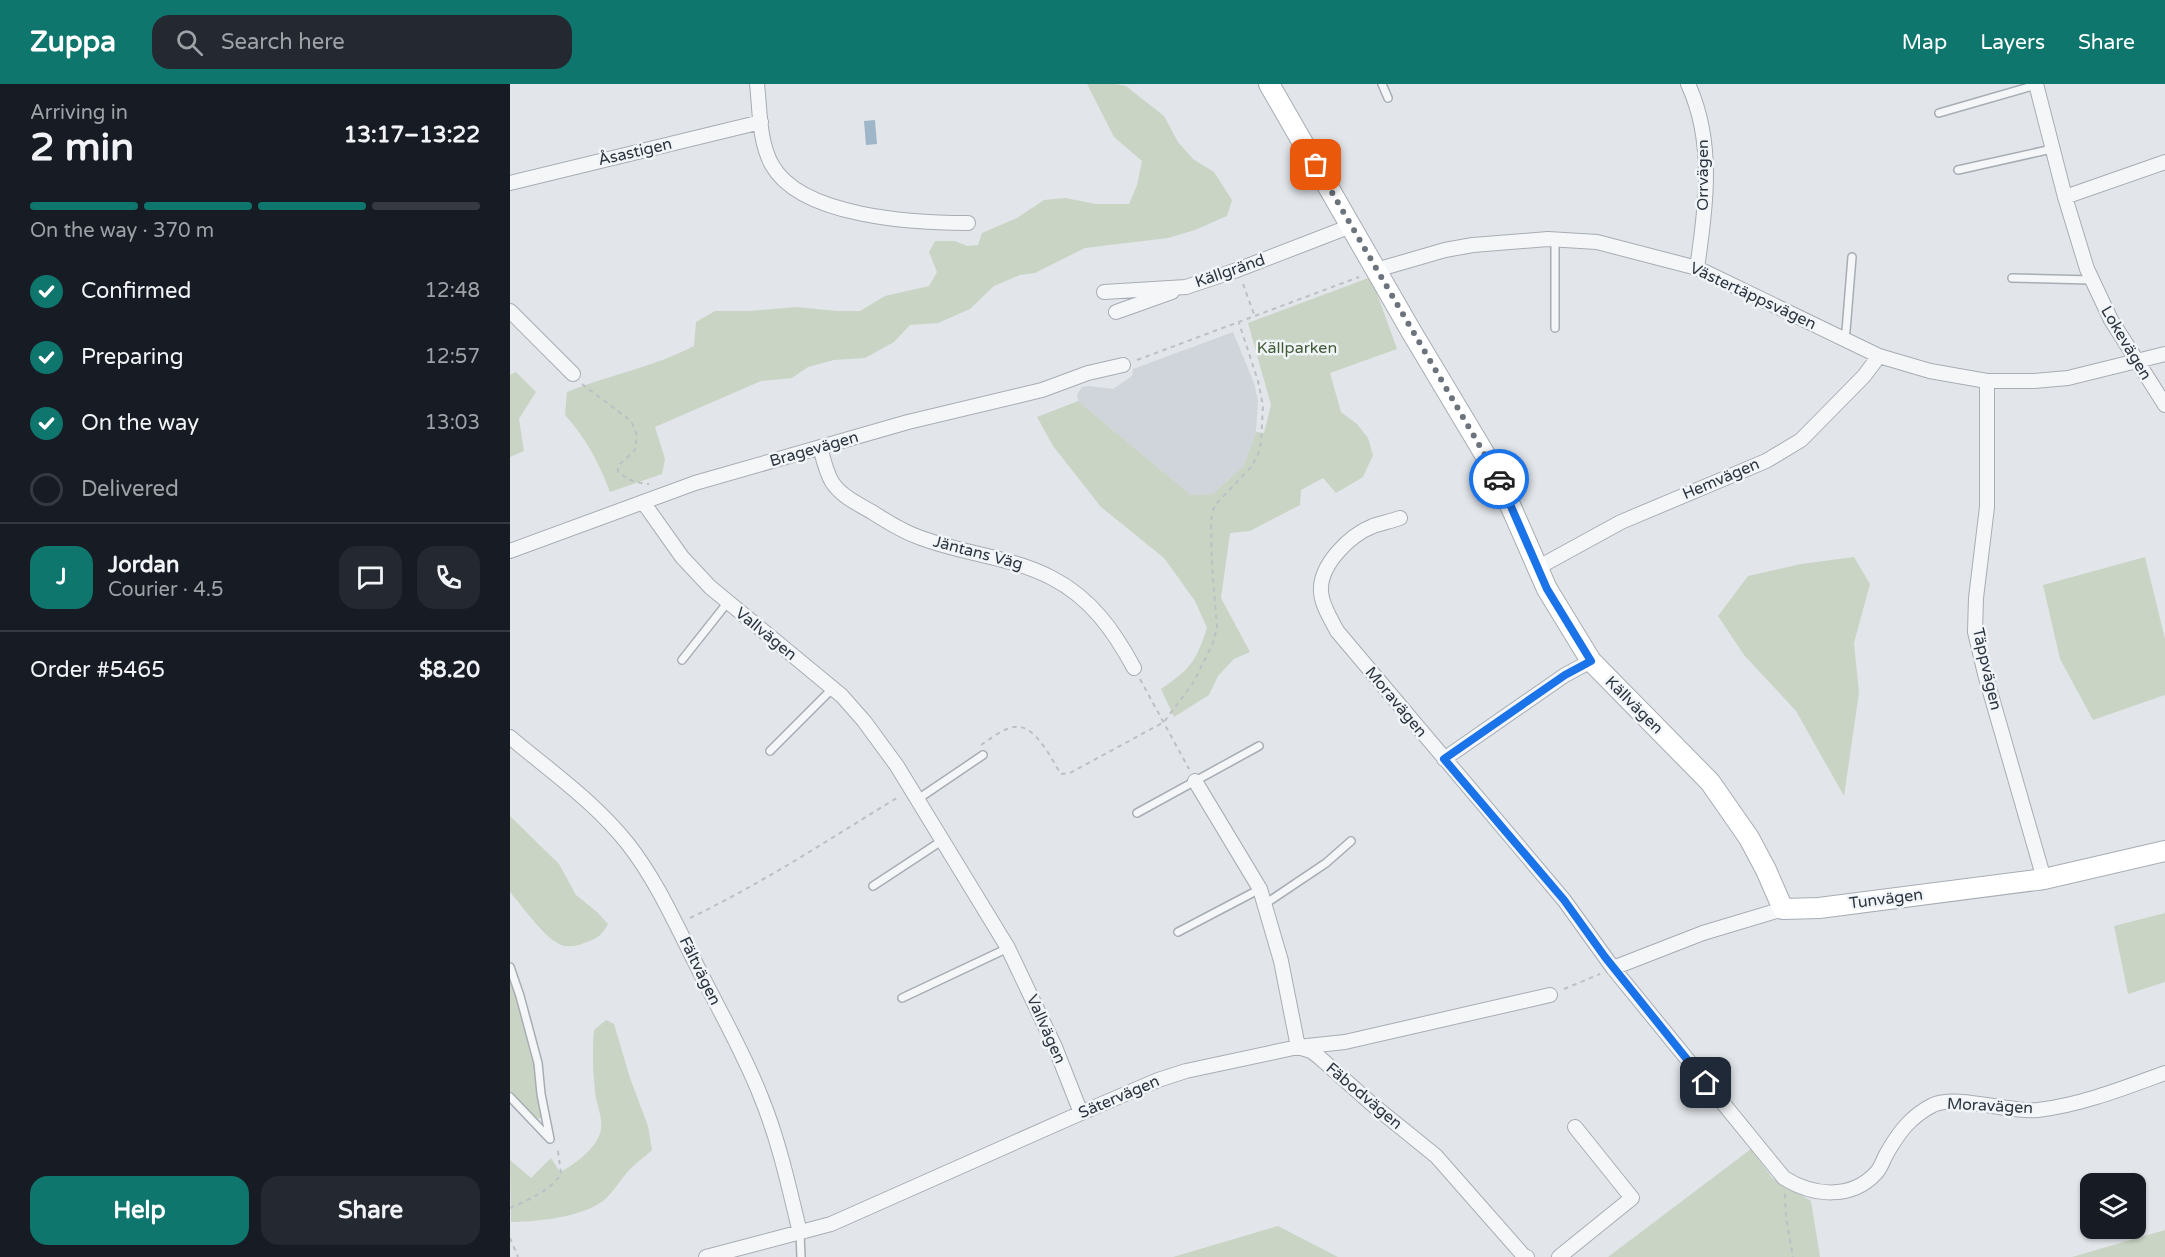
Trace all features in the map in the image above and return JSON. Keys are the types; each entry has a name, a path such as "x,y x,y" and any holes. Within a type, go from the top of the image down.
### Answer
{"street":[{"path":"757,84 760,122 771,162 788,184 802,194 864,214 902,221 968,223"},
{"name":"Källvägen","path":"1269,84 1497,473 1547,589 1591,661 1710,782 1749,837 1783,909"},
{"name":"Orrvägen","path":"1688,84 1703,128 1706,145 1705,192 1697,268"},
{"name":"Lokevägen","path":"2036,84 2065,197 2091,280 2111,320 2165,405"},
{"name":"Åsastigen","path":"510,183 760,122"},
{"path":"2065,197 2165,162"},
{"name":"Källgränd","path":"1104,292 1186,287 1351,226"},
{"name":"Västertäppsvägen","path":"1376,270 1445,250 1473,245 1556,239 1597,242 1697,268 1880,356 1930,371 1988,381 2034,381 2068,378 2165,354"},
{"path":"1116,312 1186,287"},
{"path":"510,311 573,374"},
{"name":"Hemvägen","path":"1537,568 1621,522 1766,460 1801,440 1864,376 1880,356"},
{"name":"Bragevägen","path":"510,551 695,483 908,422 1042,390 1088,373 1123,365"},
{"name":"Täppvägen","path":"1988,381 1987,507 1976,598 1975,632 2044,879"},
{"name":"Jäntans Väg","path":"820,447 829,476 840,490 852,501 899,528 917,537 1029,567 1071,590 1088,603 1107,623 1134,668"},
{"name":"Vallvägen","path":"642,502 682,557 710,587 833,688 864,721 915,794 1008,948 1055,1047 1081,1113"},
{"name":"Moravägen","path":"1400,518 1371,527 1343,546 1331,560 1324,574 1321,592 1326,611 1337,631 1564,900 1613,968 1785,1178 1799,1187 1821,1193 1841,1193 1861,1185 1877,1173 1905,1124 1936,1104 1959,1102 2036,1110 2092,1097 2165,1073"},
{"path":"1444,759 1565,675 1591,661"},
{"name":"Fältvägen","path":"510,737 579,794 627,843 677,924 761,1095 775,1135 800,1233"},
{"path":"1195,781 1260,889 1281,961 1298,1047"},
{"name":"Tunvägen","path":"1613,968 1703,933 1783,909 1819,908 2044,879 2165,851"},
{"name":"Sätervägen","path":"706,1257 800,1233 864,1210 1081,1113 1158,1080 1186,1071 1298,1047 1345,1042 1550,995"},
{"name":"Fäbodvägen","path":"1298,1047 1311,1051 1319,1057 1436,1156 1527,1257"},
{"path":"1559,1257 1632,1198 1575,1127"}],"lane":[{"path":"1382,84 1388,98"},
{"name":"Lokevägen","path":"1939,113 2036,84"},
{"path":"1958,170 2052,149"},
{"path":"1555,328 1556,239"},
{"path":"1843,338 1846,331 1852,257"},
{"path":"2012,278 2091,280"},
{"name":"Vallvägen","path":"682,660 728,602"},
{"path":"770,751 833,688"},
{"path":"1137,813 1259,746"},
{"path":"915,794 983,755"},
{"path":"873,886 943,840"},
{"path":"1265,904 1326,863 1351,841"},
{"path":"1178,932 1260,889"},
{"path":"902,998 1008,948"},
{"path":"510,967 538,1063 541,1094 550,1139 510,1097"},
{"name":"Fältvägen","path":"800,1233 801,1257"}],"path":[{"path":"1237,270 1255,317"},
{"path":"1123,365 1376,270"},
{"path":"975,748 1003,731 1018,726 1030,729 1061,774 1071,773 1164,722 1193,683 1213,643 1217,628 1210,522 1213,510 1217,502 1251,467 1258,455 1261,443 1263,406 1258,381 1239,323"},
{"path":"573,374 588,389 631,421 637,435 635,450 618,466 618,472 631,481 648,484"},
{"path":"1134,668 1195,781"},
{"path":"677,924 722,903 915,794"},
{"path":"1550,995 1613,968"},
{"path":"510,1208 544,1192 555,1183 561,1174 558,1151 554,1146"},
{"path":"1785,1178 1786,1217 1793,1257"},
{"path":"510,1238 518,1257"}],"shaded area":[{"path":"1233,332 1254,383 1258,401 1256,432 1244,465 1213,494 1191,495 1078,401 1077,395 1082,387 1113,389 1132,376 1133,369"}],"green space":[{"path":"1087,84 1126,86 1164,116 1178,142 1193,159 1214,172 1232,200 1227,216 1195,230 1168,238 1085,248 1035,273 1020,275 994,286 970,309 938,323 910,325 894,342 865,358 834,360 808,367 792,378 761,381 655,427 665,459 662,474 610,492 591,451 565,415 567,392 663,360 694,346 696,322 715,311 796,307 860,311 885,296 929,286 937,272 929,252 935,241 955,241 967,246 978,245 982,233 1017,218 1044,200 1065,198 1096,204 1129,204 1137,185 1142,161 1114,137"},
{"name":"Källparken","path":"1371,277 1397,349 1330,373 1341,412 1357,424 1368,438 1373,455 1363,477 1336,493 1323,478 1301,490 1300,505 1250,531 1230,533 1221,598 1250,652 1234,659 1218,676 1209,695 1174,717 1161,689 1191,664 1203,640 1207,628 1195,601 1164,558 1101,507 1053,446 1037,417 1078,401 1191,495 1213,494 1244,465 1256,432 1264,433 1271,405 1248,323"},
{"path":"516,372 536,392 519,419 524,451 510,457 510,375"},
{"path":"1854,557 1870,584 1854,643 1859,693 1844,796 1796,711 1744,655 1718,616 1748,576 1801,564"},
{"path":"2145,557 2165,639 2165,695 2093,720 2060,659 2043,585"},
{"path":"510,816 559,864 576,895 608,924 597,938 573,946 559,944 539,928 510,892"},
{"path":"2165,913 2165,982 2128,994 2114,926"},
{"path":"510,973 534,1060 543,1117 535,1120 510,1092"},
{"path":"606,1020 614,1024 630,1078 648,1126 652,1150 630,1169 603,1201 594,1206 558,1218 511,1222 510,1160 531,1178 551,1158 560,1172 572,1165 596,1142 601,1125 595,1092 593,1038 594,1030"},
{"path":"1751,1149 1772,1178 1811,1201 1820,1257 1608,1257"},
{"path":"1278,1226 1338,1257 1173,1257"},
{"path":"2165,1230 2165,1257 2072,1257 2134,1239 2146,1239 2146,1236"}],"water":[{"path":"875,120 877,144 866,145 864,121"}],"way so far":[{"path":"1316,165 1499,479"}],"route":[{"path":"1499,479 1547,589 1591,661 1565,675 1444,759 1564,900 1597,947 1706,1083"}]}
